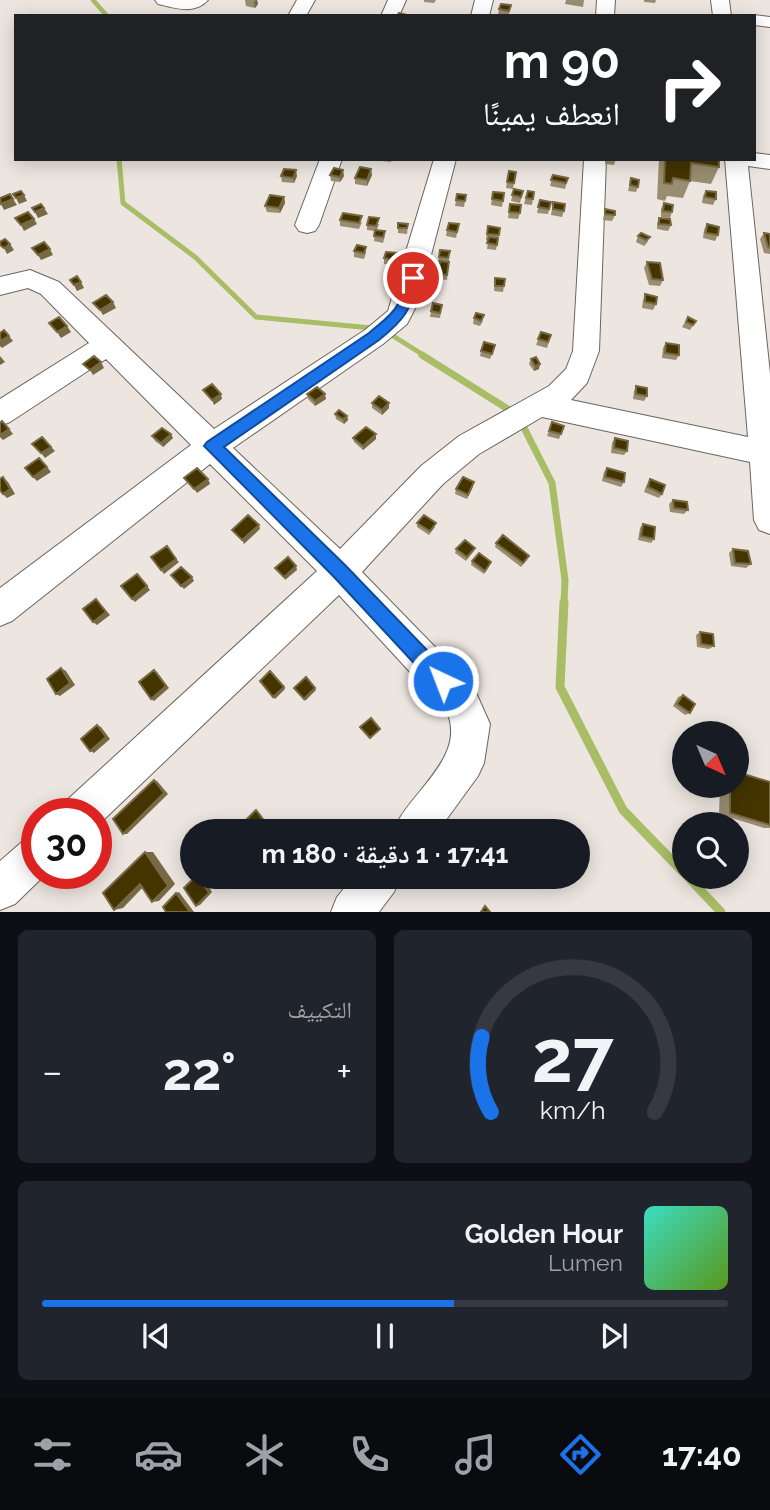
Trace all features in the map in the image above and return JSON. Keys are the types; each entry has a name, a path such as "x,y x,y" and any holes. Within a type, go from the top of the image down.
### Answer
{"street":[{"path":"164,0 185,5 199,0"},
{"path":"307,225 330,161"},
{"path":"0,609 212,446 374,337 398,317 406,302 444,161"},
{"path":"97,798 340,572 432,475 469,445 559,394 577,375 586,351 595,161"},
{"path":"736,161 767,453 770,520"},
{"path":"0,286 30,279 50,288 340,572 460,699 471,724 465,763 423,819"},
{"path":"0,414 108,344"},
{"path":"539,405 767,453"},
{"path":"4,893 21,873"},
{"path":"352,912 370,889"}],"building":[{"path":"501,4 511,5 509,11 499,9"},
{"path":"665,161 719,161 719,167 691,163 690,181 673,178 672,184 664,183"},
{"path":"360,167 371,169 367,180 355,178"},
{"path":"334,168 343,170 340,177 330,175"},
{"path":"284,169 296,170 293,178 281,176"},
{"path":"509,171 516,172 514,183 507,182"},
{"path":"553,175 568,178 566,183 551,180"},
{"path":"631,178 639,180 638,187 630,185"},
{"path":"514,189 523,191 521,197 512,195"},
{"path":"21,191 24,195 16,198 13,194"},
{"path":"528,191 534,192 533,199 526,198"},
{"path":"706,191 716,192 716,199 705,197"},
{"path":"493,192 504,193 503,201 492,199"},
{"path":"10,194 13,199 1,204 0,198"},
{"path":"457,194 466,195 465,201 456,200"},
{"path":"270,195 284,197 279,208 265,206"},
{"path":"540,200 551,202 549,209 538,207"},
{"path":"553,202 565,204 564,211 553,209"},
{"path":"664,203 673,205 672,212 663,211"},
{"path":"41,204 44,208 35,212 32,208"},
{"path":"510,204 521,205 520,213 509,212"},
{"path":"605,209 615,211 615,215 605,214"},
{"path":"28,212 34,219 21,225 15,218"},
{"path":"343,213 362,216 359,223 340,220"},
{"path":"369,217 379,218 376,226 367,225"},
{"path":"659,218 670,219 671,225 659,224"},
{"path":"398,223 408,224 407,228 398,228"},
{"path":"449,223 459,224 457,232 447,230"},
{"path":"707,224 719,227 718,235 706,233"},
{"path":"488,226 500,228 499,235 487,234"},
{"path":"375,230 385,231 383,237 374,236"},
{"path":"641,233 650,237 646,240 638,236"},
{"path":"764,233 770,234 770,248 768,247"},
{"path":"489,237 498,238 497,245 487,243"},
{"path":"5,239 10,244 4,248 0,242"},
{"path":"44,242 50,249 38,255 32,248"},
{"path":"357,245 366,247 364,253 354,251"},
{"path":"440,250 450,251 448,258 439,257"},
{"path":"386,252 397,253 395,260 384,258"},
{"path":"440,261 449,262 447,275 438,274"},
{"path":"647,262 660,263 663,280 652,279"},
{"path":"77,276 81,282 74,285 70,280"},
{"path":"495,278 505,279 504,286 495,286"},
{"path":"645,294 657,297 656,304 645,302"},
{"path":"106,295 113,302 100,310 93,303"},
{"path":"433,303 442,305 440,313 431,311"},
{"path":"476,313 484,315 481,321 474,318"},
{"path":"59,317 67,326 57,332 49,323"},
{"path":"688,317 696,321 693,325 686,322"},
{"path":"4,330 9,336 0,341 0,333"},
{"path":"541,332 551,335 548,342 538,339"},
{"path":"484,342 495,345 492,354 481,351"},
{"path":"666,343 679,345 679,355 665,353"},
{"path":"94,356 101,362 90,370 83,364"},
{"path":"536,357 540,364 535,366 531,359"},
{"path":"212,384 221,394 212,400 203,390"},
{"path":"636,386 647,388 647,396 636,394"},
{"path":"317,387 325,394 315,401 307,394"},
{"path":"379,396 389,403 382,410 372,403"},
{"path":"339,410 347,416 343,419 335,414"},
{"path":"2,421 9,429 0,435 0,423"},
{"path":"552,422 564,426 561,434 549,431"},
{"path":"366,427 376,434 363,446 353,438"},
{"path":"162,428 171,434 161,443 152,436"},
{"path":"42,437 51,447 41,453 32,444"},
{"path":"615,438 628,441 627,451 614,448"},
{"path":"39,458 47,467 33,477 25,468"},
{"path":"197,468 208,479 194,489 184,478"},
{"path":"607,468 625,473 624,482 605,477"},
{"path":"3,477 10,489 3,494 0,490 0,479"},
{"path":"463,477 474,482 468,495 456,489"},
{"path":"650,479 665,485 662,494 648,487"},
{"path":"673,500 687,502 688,510 674,508"},
{"path":"248,515 259,525 242,540 232,530"},
{"path":"424,515 436,523 430,531 417,523"},
{"path":"643,524 655,527 654,539 641,536"},
{"path":"503,535 529,556 523,563 496,543"},
{"path":"465,540 475,548 467,557 456,549"},
{"path":"167,546 176,559 161,570 151,557"},
{"path":"733,549 748,551 751,564 735,563"},
{"path":"479,553 491,562 485,571 472,561"},
{"path":"288,557 296,566 284,577 275,568"},
{"path":"181,567 192,577 181,586 171,575"},
{"path":"137,574 147,586 132,599 121,586"},
{"path":"96,599 106,612 93,622 83,609"},
{"path":"700,632 713,634 714,646 701,644"},
{"path":"61,668 70,683 56,694 47,679"},
{"path":"154,670 166,686 151,699 139,682"},
{"path":"270,671 284,687 273,697 260,681"},
{"path":"306,677 315,688 304,699 294,688"},
{"path":"683,695 695,704 690,713 677,704"},
{"path":"371,718 380,729 370,738 360,727"},
{"path":"97,725 106,737 90,751 81,739"},
{"path":"749,776 770,782 770,825 749,819 749,812 730,812 730,798 749,798"},
{"path":"154,780 164,793 123,834 113,819"},
{"path":"256,810 263,819 247,819"},
{"path":"145,852 168,886 152,902 140,884 114,910 103,893 112,889 112,884"},
{"path":"185,889 206,889 209,893 196,906"},
{"path":"176,893 190,912 166,912 163,907"}],"waterway":[{"path":"93,0 105,14"},
{"path":"119,161 123,203 195,257 256,317 382,329 425,356"},
{"path":"422,355 514,413"},
{"path":"521,422 552,483 565,580 564,603"},
{"path":"564,602 560,687 623,810 672,861"},
{"path":"699,889 721,912"}],"route":[{"path":"413,278 398,317 374,337 212,446 340,572 443,681"}]}
